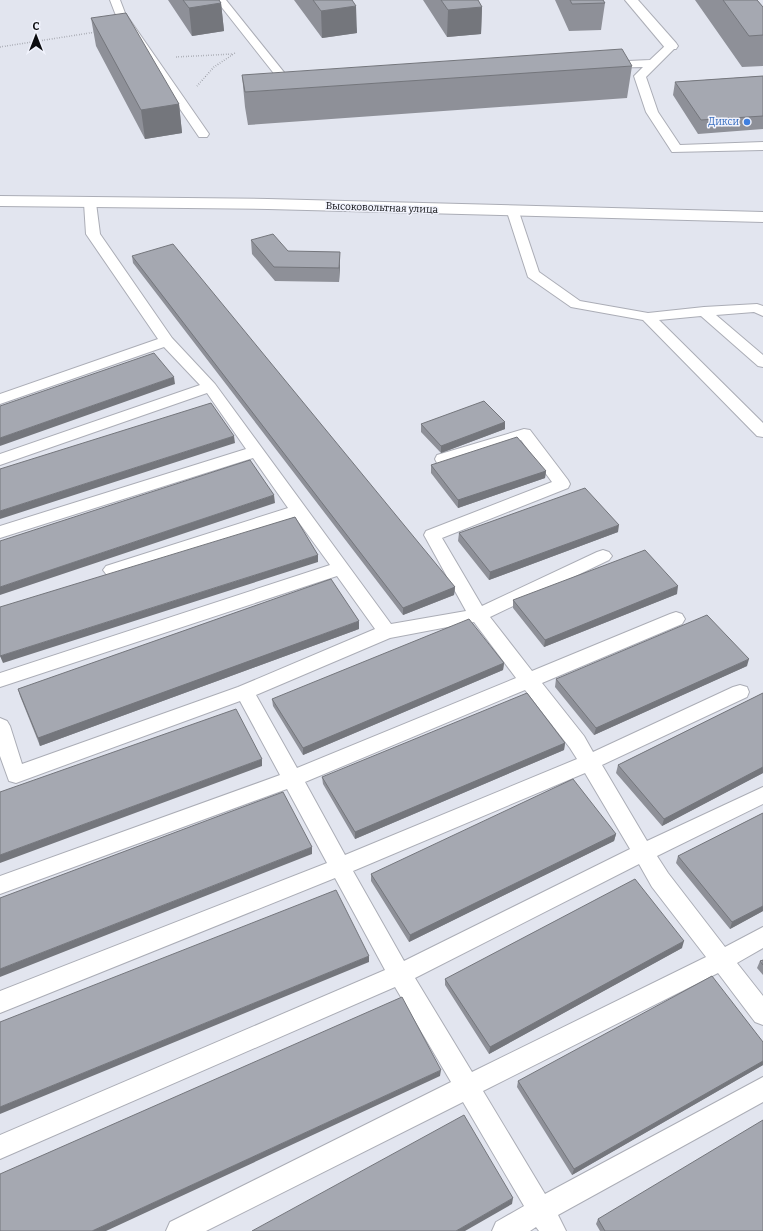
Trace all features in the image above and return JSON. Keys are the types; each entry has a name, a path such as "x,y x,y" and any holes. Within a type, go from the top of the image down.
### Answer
{"main road":[{"path":"631,0 671,46"},
{"name":"Высоковольтная улица","path":"0,201 90,204 268,204 513,212 763,217"}],"lane":[{"path":"115,0 120,13 129,27 203,134"},
{"path":"221,0 253,41 295,88 275,90"},
{"path":"671,46 640,76 652,112 676,149 763,146"},
{"path":"592,66 653,63"},
{"path":"90,204 93,234 167,341 210,387 388,632"},
{"path":"513,212 533,274 576,304 648,317 704,311 757,308 763,312"},
{"path":"704,311 763,363"},
{"path":"648,317 763,432"},
{"path":"0,399 167,341"},
{"path":"0,460 210,387"},
{"path":"443,459 524,434 562,484 432,535 478,615 577,742 660,880 763,1014"},
{"path":"0,532 256,450"},
{"path":"112,570 299,510"},
{"path":"0,726 16,775 246,692 388,632 478,615 603,556"},
{"path":"0,680 341,568"},
{"path":"0,885 292,778 676,619"},
{"path":"246,692 340,867 400,974 553,1231"},
{"path":"0,1002 340,867 590,762 740,692"},
{"path":"0,1147 400,974 644,852 763,795"},
{"path":"179,1231 468,1088 721,960 763,937"},
{"path":"505,1231 763,1089"}],"path":[{"path":"0,47 129,27"},
{"path":"182,103 214,67 253,41"},
{"path":"151,58 233,54"}],"building":[{"path":"183,0 219,0 221,3 189,8"},
{"path":"313,0 352,0 356,6 321,11"},
{"path":"441,0 478,0 482,7 448,10"},
{"path":"570,0 603,0 605,3 572,4"},
{"path":"723,0 757,0 763,7 763,35 749,36"},
{"path":"126,13 179,104 141,110 91,18"},
{"path":"622,49 632,66 245,92 242,75"},
{"path":"763,76 763,116 701,120 675,82"},
{"path":"273,234 288,251 340,252 339,268 274,267 251,240"},
{"path":"173,244 455,587 403,608 132,256"},
{"path":"154,353 174,377 0,438 0,406"},
{"path":"484,401 505,422 441,446 421,424"},
{"path":"211,403 234,436 0,511 0,469"},
{"path":"517,437 546,471 458,500 431,465"},
{"path":"250,460 274,495 0,587 0,541"},
{"path":"585,488 619,525 490,572 459,533"},
{"path":"295,517 318,555 0,656 0,607"},
{"path":"645,550 678,586 545,640 513,600"},
{"path":"331,579 359,621 38,738 18,689"},
{"path":"707,615 749,659 596,728 556,679"},
{"path":"469,619 504,663 303,748 272,699"},
{"path":"527,693 565,743 355,832 322,777"},
{"path":"763,693 763,767 664,819 618,765"},
{"path":"236,709 262,759 0,855 0,792"},
{"path":"573,779 616,834 410,935 371,874"},
{"path":"283,792 312,847 0,969 0,898"},
{"path":"763,813 763,906 732,922 678,856"},
{"path":"635,879 684,941 490,1047 445,979"},
{"path":"336,890 369,956 0,1107 0,1022"},
{"path":"712,976 763,1042 763,1061 574,1169 518,1081"},
{"path":"402,997 441,1070 92,1231 0,1231 0,1174"},
{"path":"464,1115 513,1198 456,1231 252,1231"},
{"path":"763,1120 763,1231 605,1231 598,1219"}],"place":[{"name":"Дикси","path":"747,122"}]}
